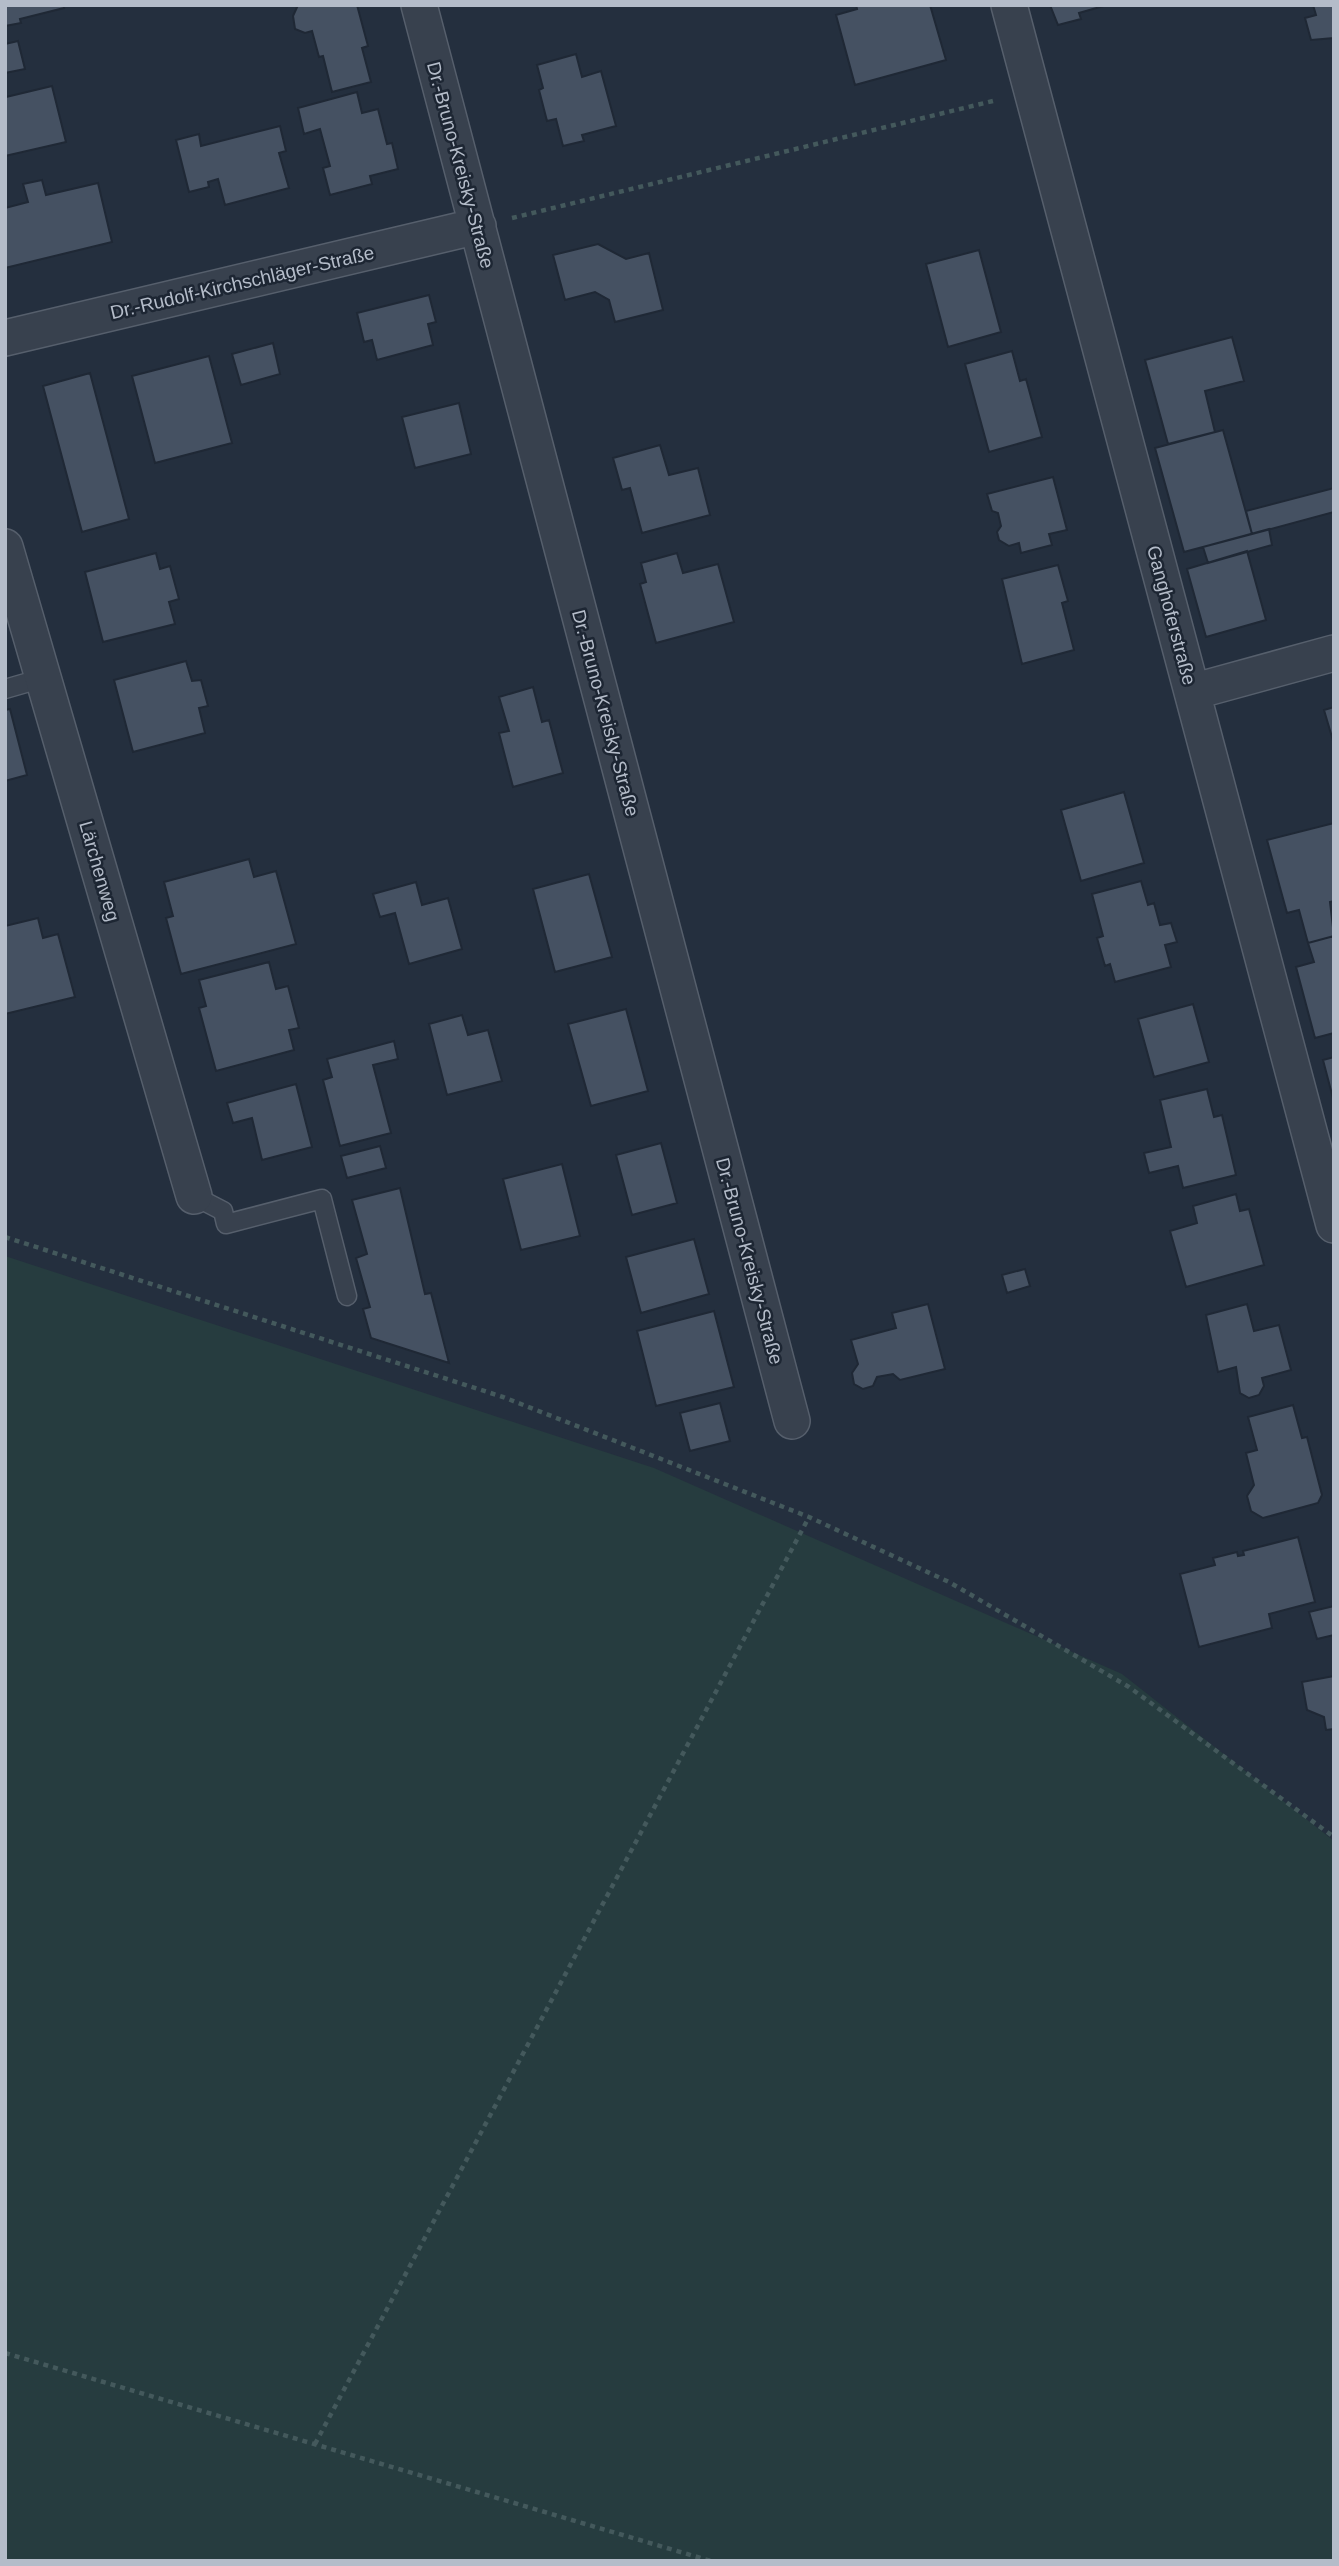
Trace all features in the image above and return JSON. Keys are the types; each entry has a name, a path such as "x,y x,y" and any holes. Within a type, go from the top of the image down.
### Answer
{"street":[{"name":"Dr.-Bruno-Kreisky-Straße","path":"419,5 792,1421"},
{"name":"Ganghoferstraße","path":"1009,5 1334,1225"},
{"name":"Dr.-Rudolf-Kirchschläger-Straße","path":"5,338 478,226"},
{"name":"Lärchenweg","path":"5,547 194,1196"},
{"path":"1192,692 1334,653"}],"lane":[{"path":"5,689 43,678"},
{"path":"194,1196 223,1211 226,1224 322,1199 348,1296"}],"path":[{"path":"478,226 1032,92"},
{"path":"5,1237 503,1397 809,1517 949,1582 1129,1687 1334,1837"},
{"path":"315,2444 809,1517"},
{"path":"5,2353 711,2561"}],"green space":[{"path":"5,1256 654,1468 1122,1674 1334,1841 1334,2561 5,2561"}],"building":[{"path":"5,5 63,5 64,8 20,19 21,23 5,26"},
{"path":"298,5 357,5 368,46 362,48 371,82 332,92 323,56 319,57 312,31 305,33 295,29 293,16"},
{"path":"856,5 930,5 946,60 855,85 836,15 857,9"},
{"path":"1050,5 1107,5 1079,13 1081,19 1058,25"},
{"path":"1313,5 1334,5 1334,38 1311,40 1305,18 1316,15"},
{"path":"18,41 25,69 5,73 5,44"},
{"path":"576,54 582,77 601,71 616,126 582,135 584,141 563,146 556,119 547,121 539,90 543,88 537,65"},
{"path":"52,86 66,142 5,156 5,93 6,97"},
{"path":"357,92 362,113 378,109 387,144 392,143 398,169 370,176 372,184 330,195 323,168 330,166 320,129 304,134 298,108"},
{"path":"280,126 286,151 279,153 289,188 225,205 218,179 208,182 209,187 189,192 176,140 199,134 201,146"},
{"path":"42,180 46,195 98,183 112,242 5,268 5,208 28,202 23,184"},
{"path":"598,244 626,259 649,253 663,310 615,322 609,300 595,292 565,300 553,255"},
{"path":"979,250 1001,332 948,347 926,264"},
{"path":"429,295 436,322 428,324 433,345 377,360 372,340 364,342 357,313"},
{"path":"1232,337 1244,381 1205,391 1215,432 1168,444 1145,360"},
{"path":"273,343 280,374 241,385 232,354"},
{"path":"1012,351 1020,381 1026,379 1042,437 989,452 965,364"},
{"path":"209,356 232,443 155,463 132,376"},
{"path":"90,373 129,519 82,532 43,386"},
{"path":"459,403 471,454 415,468 402,417"},
{"path":"1223,430 1252,534 1184,552 1155,448"},
{"path":"660,445 669,475 698,468 710,515 642,533 630,488 622,490 613,458"},
{"path":"1053,477 1067,530 1049,534 1052,545 1021,553 1019,543 1009,546 999,540 997,532 1001,526 998,513 992,511 987,494"},
{"path":"1334,488 1334,512 1252,534 1246,511"},
{"path":"1269,529 1272,545 1208,563 1203,547"},
{"path":"1247,551 1266,620 1206,637 1187,569"},
{"path":"156,553 160,569 170,566 179,599 169,602 175,624 103,642 85,572"},
{"path":"677,553 683,573 718,564 734,622 656,643 640,584 646,582 641,563"},
{"path":"1058,565 1068,601 1062,603 1074,650 1022,664 1002,579"},
{"path":"186,661 192,681 201,680 208,706 199,708 205,733 133,752 114,680"},
{"path":"533,687 542,722 549,720 563,773 513,787 499,733 509,731 499,697"},
{"path":"1334,707 1334,744 1324,710"},
{"path":"10,709 27,775 5,781 5,710"},
{"path":"1124,792 1144,863 1081,881 1061,810"},
{"path":"1334,823 1334,901 1330,902 1334,936 1308,943 1299,910 1287,913 1267,840"},
{"path":"249,859 254,877 276,871 296,944 181,974 166,918 173,916 164,882"},
{"path":"589,874 612,957 555,972 533,889"},
{"path":"1141,881 1148,905 1154,903 1160,925 1171,923 1177,942 1165,945 1171,967 1115,982 1110,964 1105,966 1097,938 1103,936 1092,894"},
{"path":"416,882 422,905 448,898 462,949 409,964 395,913 380,917 373,894"},
{"path":"38,918 43,938 58,934 75,997 5,1014 5,926"},
{"path":"1334,936 1334,1033 1315,1038 1296,967 1314,962 1308,943"},
{"path":"269,962 276,989 288,986 299,1028 289,1030 294,1050 216,1071 199,1008 206,1006 199,980"},
{"path":"1193,1004 1209,1062 1154,1077 1138,1019"},
{"path":"626,1009 648,1091 591,1106 568,1024"},
{"path":"462,1015 468,1035 488,1030 502,1081 447,1095 429,1024"},
{"path":"394,1041 398,1059 373,1065 391,1133 340,1146 323,1080 332,1077 327,1059"},
{"path":"1334,1057 1334,1102 1323,1060"},
{"path":"296,1084 312,1147 262,1160 252,1118 233,1123 227,1103"},
{"path":"1207,1089 1214,1117 1222,1115 1236,1175 1183,1188 1178,1166 1149,1173 1144,1153 1171,1147 1160,1100"},
{"path":"661,1143 677,1203 632,1215 616,1155"},
{"path":"380,1146 386,1168 347,1178 341,1156"},
{"path":"562,1164 580,1236 521,1250 503,1179"},
{"path":"400,1188 425,1294 431,1293 449,1363 371,1338 363,1309 370,1307 356,1258 367,1254 352,1200"},
{"path":"1236,1194 1240,1211 1249,1209 1264,1265 1186,1287 1170,1231 1197,1223 1193,1206"},
{"path":"694,1239 709,1294 641,1313 626,1257"},
{"path":"1025,1269 1030,1286 1007,1293 1002,1275"},
{"path":"928,1304 945,1369 900,1380 893,1374 877,1377 873,1386 863,1389 854,1384 852,1373 858,1364 851,1340 896,1328 892,1313"},
{"path":"1247,1304 1254,1331 1279,1325 1291,1370 1262,1378 1264,1386 1259,1395 1249,1398 1240,1393 1236,1367 1218,1372 1206,1315"},
{"path":"714,1311 734,1387 656,1406 637,1331"},
{"path":"720,1403 730,1441 690,1451 680,1413"},
{"path":"1293,1405 1302,1438 1307,1437 1322,1495 1318,1503 1263,1518 1251,1511 1247,1496 1254,1485 1246,1453 1257,1450 1248,1417"},
{"path":"1298,1537 1315,1602 1269,1614 1272,1628 1199,1647 1180,1574 1215,1565 1213,1558 1237,1552 1238,1556 1244,1555 1243,1551"},
{"path":"1334,1606 1334,1635 1317,1639 1309,1612"},
{"path":"1334,1676 1334,1729 1326,1730 1324,1717 1307,1710 1302,1682"}]}
